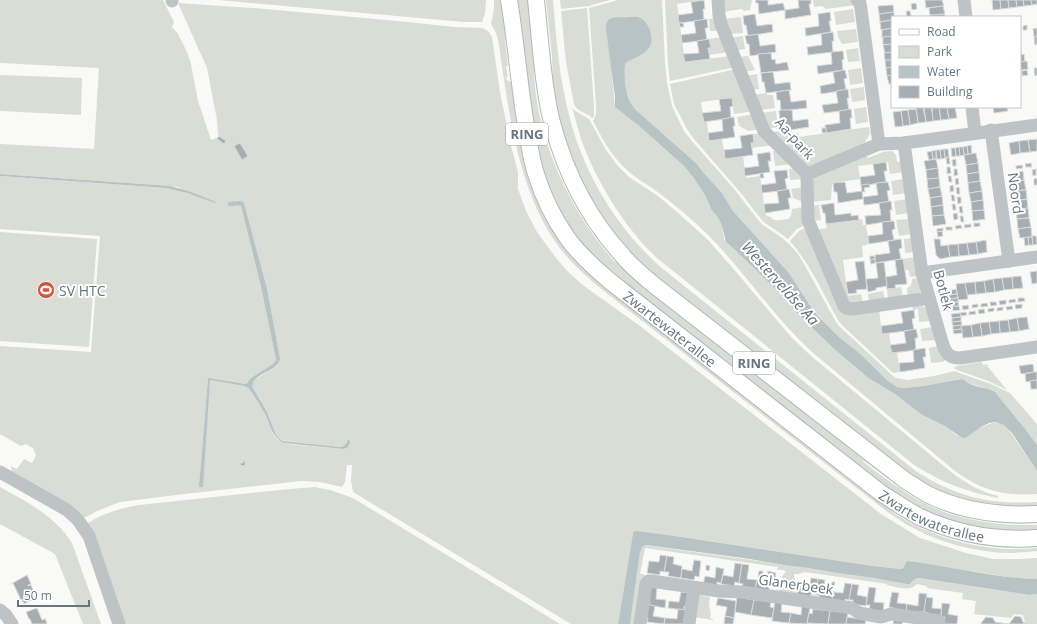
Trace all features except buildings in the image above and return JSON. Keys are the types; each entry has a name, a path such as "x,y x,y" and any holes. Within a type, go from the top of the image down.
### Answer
{"main road":[{"name":"Zwartewaterallee","path":"510,0 522,104 535,172 556,220 582,256 625,293 881,493 902,507 920,517 960,532 993,538 1037,538"},
{"name":"Zwartewaterallee","path":"536,0 547,95 557,140 576,187 594,218 623,257 654,285 906,481 928,494 945,501 977,510 1008,515 1037,514"}],"street":[{"name":"Aa-park","path":"718,0 720,24 764,131 807,174 808,220 844,306 850,309 929,298"},
{"path":"964,0 966,16"},
{"path":"858,1 861,9 879,144"},
{"path":"972,108 975,133"},
{"path":"807,174 879,144 904,143 1037,124"},
{"name":"Noord","path":"992,130 1009,261"},
{"name":"Botlek","path":"904,143 922,273 945,350 950,356 956,358 1037,347"},
{"path":"922,273 1037,257"},
{"path":"0,472 63,507 81,523 90,536 119,624"},
{"name":"Glanerbeek","path":"640,624 646,584 648,581 719,591 742,592 852,608 859,613 891,619 939,622 939,624"},
{"path":"689,624 694,588"},
{"path":"0,610 6,615 12,624"}],"green space":[{"path":"0,0 163,0 174,22 172,27 178,34 187,52 191,64 198,101 211,140 219,137 207,68 178,3 253,8 454,27 482,28 488,31 492,37 500,92 518,172 518,189 526,211 537,232 568,272 584,286 640,326 881,514 920,538 966,553 993,559 1037,558 1037,579 1015,578 907,561 901,569 873,566 634,531 618,624 571,624 353,492 351,481 352,465 347,465 345,482 342,487 320,482 301,481 193,493 120,502 83,517 12,473 11,466 17,469 24,459 32,463 36,456 33,448 26,444 21,446 0,434 0,346 91,352 100,236 0,229 0,176 166,188 192,195 178,187 171,186 0,174 0,144 94,149 99,68 0,63","holes":["244,203 267,288 280,358 277,366 254,380 252,384 267,412 276,435 282,440 291,442 341,447 345,445 347,441 347,448 343,449 287,444 277,439 273,434 263,410 248,388 210,380 199,486 208,378 246,384 251,378 273,364 276,360 261,287 241,206 229,206"]},
{"path":"218,0 486,0 485,13 482,22 464,22"},
{"path":"494,0 502,0 505,8 505,40 508,66 506,66 508,76 506,78 511,82 520,120 557,230 896,508 1037,543 1037,547 1000,547 962,540 942,535 924,528 907,520 892,510 895,514 928,531 963,543 1000,548 1019,549 1037,548 1037,551 1007,553 972,549 936,539 904,523 885,510 600,288 564,254 541,218 522,169 510,117 498,39 491,24"},
{"path":"515,0 531,0 542,100 560,164 583,210 597,231 631,270 650,288 892,477 910,489 942,505 968,513 996,518 1037,519 1037,523 1002,523 968,517 952,512 920,499 894,483 862,460 903,491 932,507 961,517 991,523 1037,525 1037,533 997,533 958,526 921,511 904,502 887,491 609,274 592,258 569,231 551,200 544,182 531,127","holes":["534,72 536,72 546,125 562,173 572,195 585,217 617,260 615,262 587,226 576,209 550,153 539,113"]},
{"path":"546,0 553,0 563,85 578,145 599,191 628,233 645,252 663,269 917,472 946,488 975,498 1004,502 1037,502 1037,509 966,503 922,484 644,270 596,212 564,146 553,92 552,57"},
{"path":"560,0 610,0 589,6 561,9"},
{"path":"618,0 662,0 667,83 672,106 684,131 735,190 759,221 781,237 798,254 840,327 896,378 907,380 954,371 991,384 1010,393 1037,424 1037,445 992,390 970,384 965,380 960,379 923,386 904,388 897,387 887,380 824,322 811,307 789,273 733,211 722,193 697,164 633,107 628,97 625,64 650,32 643,20 622,17 606,30 615,107 684,166 705,195 711,209 719,219 722,226 724,239 727,243 784,297 799,315 833,348 863,374 895,394 922,415 943,425 958,436 991,423 997,422 1007,427 1037,471 1037,494 1014,494 994,491 984,488 955,471 812,352 784,324 721,249 696,223 655,190 633,175 617,159 606,144 593,121 596,114 596,104 589,8"},
{"path":"665,0 703,0 677,4 685,62 730,56 735,67 670,81"},
{"path":"722,0 752,0 750,10 744,11 742,9 722,12"},
{"path":"813,0 851,0 856,5 826,9 822,6 814,7"},
{"path":"587,8 594,107 594,116 592,118 577,109 574,104 566,62 561,11"},
{"path":"853,9 855,22 836,25 834,12"},
{"path":"741,17 743,33 729,34 723,19"},
{"path":"716,18 718,31 710,31 709,19"},
{"path":"856,29 858,42 842,44 838,37 837,31"},
{"path":"743,36 745,49 735,51 730,38"},
{"path":"723,37 729,52 709,55 709,39"},
{"path":"858,48 860,61 848,62 846,50"},
{"path":"748,56 755,70 744,72 738,57"},
{"path":"861,68 863,83 850,85 848,70"},
{"path":"736,69 753,111 734,114 731,98 701,102 704,121 707,121 709,141 722,139 725,158 743,156 746,178 760,176 765,213 767,216 776,220 787,219 791,216 792,209 804,207 805,225 797,229 788,239 761,219 740,192 693,138 674,104 670,84"},
{"path":"757,74 759,89 752,90 746,76"},
{"path":"0,75 82,78 81,115 0,111"},
{"path":"864,87 865,100 853,102 850,89"},
{"path":"766,93 767,95 773,95 775,108 760,110 754,95"},
{"path":"572,106 574,110 589,119 606,150 618,166 629,177 658,196 708,240 792,338 810,355 951,472 973,487 998,496 998,498 954,486 913,464 657,258 623,219 604,189 582,142"},
{"path":"866,107 868,122 856,124 854,109"},
{"path":"776,111 778,127 768,129 761,113"},
{"path":"754,114 761,129 749,131 739,126 737,117"},
{"path":"869,127 870,134 865,142 867,146 807,167 771,132 781,131 783,134 798,133 799,137"},
{"path":"763,133 774,145 752,148 751,143 754,143 753,134"},
{"path":"773,151 779,151 793,164 775,166"},
{"path":"892,151 896,155 897,162 901,161 903,172 890,174 888,162 858,166 860,179 833,183 831,200 811,202 814,177 866,154 868,158 883,152"},
{"path":"797,168 803,179 790,180 789,169"},
{"path":"904,179 906,193 893,195 891,181"},
{"path":"804,187 803,202 793,198 791,189"},
{"path":"907,199 909,213 896,215 894,201"},
{"path":"819,205 821,220 812,221 810,206"},
{"path":"862,219 863,225 866,225 869,244 862,246 863,257 843,260 848,296 861,294 863,304 848,304 815,230 827,228 826,224"},
{"path":"909,219 911,234 899,236 896,220"},
{"path":"807,227 837,303 879,309 882,334 889,333 892,353 897,352 900,372 893,373 838,320 810,269 790,241 799,231"},
{"name":"SV HTC","path":"0,232 97,239 89,347 0,341"},
{"path":"912,238 914,252 905,253 904,239"},
{"path":"915,257 918,276 910,277 909,271 905,270 903,259"},
{"path":"918,278 920,288 919,294 908,298 907,288 911,285 912,279"},
{"path":"901,287 903,298 888,300 887,289"},
{"path":"883,291 885,301 869,303 868,294"},
{"path":"912,305 926,308 931,321 919,322 918,309 913,310"},
{"path":"933,327 937,340 922,341 920,329"},
{"path":"938,346 945,360 943,362 931,363 929,348"},
{"path":"982,362 983,365 987,364 1007,390 954,368 957,366"},
{"path":"0,487 40,510 65,533 72,543 101,624 83,624 55,554 0,524"},
{"path":"315,487 330,490 353,498 560,624 123,624 86,524 111,512 139,505"},
{"path":"644,545 808,568 906,584 912,583 915,579 919,578 1029,595 1037,594 1037,624 1024,624 1023,622 1025,622 1023,615 1014,614 1011,618 974,614 976,601 962,599 963,593 927,588 927,586 917,584 911,588 903,588 887,584 805,572 794,574 796,586 799,587 797,595 782,593 776,588 778,589 782,577 786,571 777,570 778,567 645,548 640,574 644,574 637,624 630,624 640,553 641,548"},
{"path":"702,594 703,596 710,597 710,618 713,620 693,617 696,598"}],"water":[{"name":"Westerveldse Aa","path":"638,17 642,19 648,26 651,36 648,49 641,55 625,64 627,94 632,105 697,164 722,193 733,211 789,273 818,316 840,338 859,353 887,380 897,387 904,388 923,386 962,379 973,385 995,392 1037,445 1037,471 1012,433 1004,425 996,422 989,423 965,438 961,437 943,425 922,415 895,394 867,377 833,348 799,315 784,297 726,242 719,219 711,209 705,195 684,166 615,107 606,25 608,20 612,18"},
{"path":"0,174 171,186 216,202 215,203 187,193 166,188 0,176"},
{"path":"241,201 244,203 267,288 280,358 275,367 255,379 253,388 267,412 276,435 283,441 341,447 345,445 348,440 350,443 347,448 343,449 284,443 274,434 265,414 248,388 210,380 203,487 200,487 208,378 246,384 251,378 273,364 276,360 261,287 241,206 227,205 229,202"},
{"path":"634,531 873,566 901,569 907,561 988,574 1037,579 1037,594 1029,595 919,578 915,579 910,584 906,584 743,558 646,545 642,547 640,553 630,624 618,624"}],"place":[{"name":"SV HTC","path":"46,290"}]}
